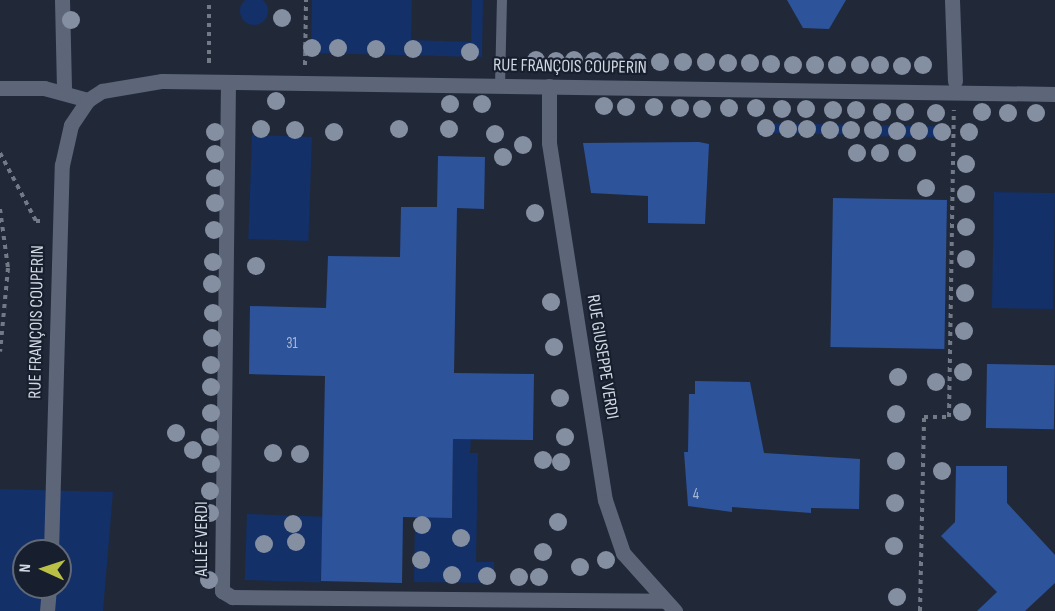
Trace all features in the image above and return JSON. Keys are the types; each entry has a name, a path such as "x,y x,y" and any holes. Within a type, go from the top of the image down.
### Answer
{"street":[{"path":"62,0 64,91"},
{"path":"952,0 955,81"},
{"name":"RUE FRANÇOIS COUPERIN","path":"51,539 59,223 65,144 88,100 138,81 1055,93"},
{"name":"ALLÉE VERDI","path":"228,82 222,591 232,597 669,606"},
{"name":"RUE GIUSEPPE VERDI","path":"549,86 549,143 605,500 623,553 669,606"},
{"path":"0,88 64,91 88,100"}],"lane":[{"path":"500,86 502,0"}],"path":[{"path":"208,82 209,0"},
{"path":"305,83 306,0"},
{"path":"920,611 924,417 949,417 955,103"},
{"path":"0,153 36,221 59,223"},
{"path":"0,209 8,268 0,352"}],"shaded area":[{"path":"254,-3 264,1 268,11 264,21 254,25 244,21 240,11 244,1"},
{"path":"312,0 412,0 411,40 471,42 472,0 483,0 482,57 311,53"},
{"path":"757,123 855,125 855,135 757,133"},
{"path":"865,125 948,126 948,137 865,136"},
{"path":"252,135 312,137 308,241 248,239"},
{"path":"994,192 1055,193 1053,309 992,308"},
{"path":"453,439 471,439 470,453 478,453 476,562 494,562 494,583 414,582 415,517 452,518"},
{"path":"0,489 113,492 103,611 0,611"},
{"path":"247,514 323,517 321,583 245,580"}],"building":[{"path":"787,0 846,0 829,29 803,28"},
{"path":"699,142 709,144 705,224 648,223 648,196 591,193 583,143"},
{"path":"438,156 485,157 484,209 457,208 454,373 534,374 533,440 453,439 452,518 403,517 402,583 321,581 325,376 249,374 250,306 326,308 328,256 400,257 401,207 437,207"},
{"path":"833,198 947,200 944,349 830,347"},
{"path":"987,364 1055,365 1054,429 986,428"},
{"path":"695,381 750,382 764,453 860,459 859,509 811,508 811,513 732,507 732,512 688,506 684,452 688,452 689,394 695,394"},
{"path":"956,466 1007,466 1007,503 1055,555 1055,583 1025,611 977,611 997,592 941,536 955,522"}]}
